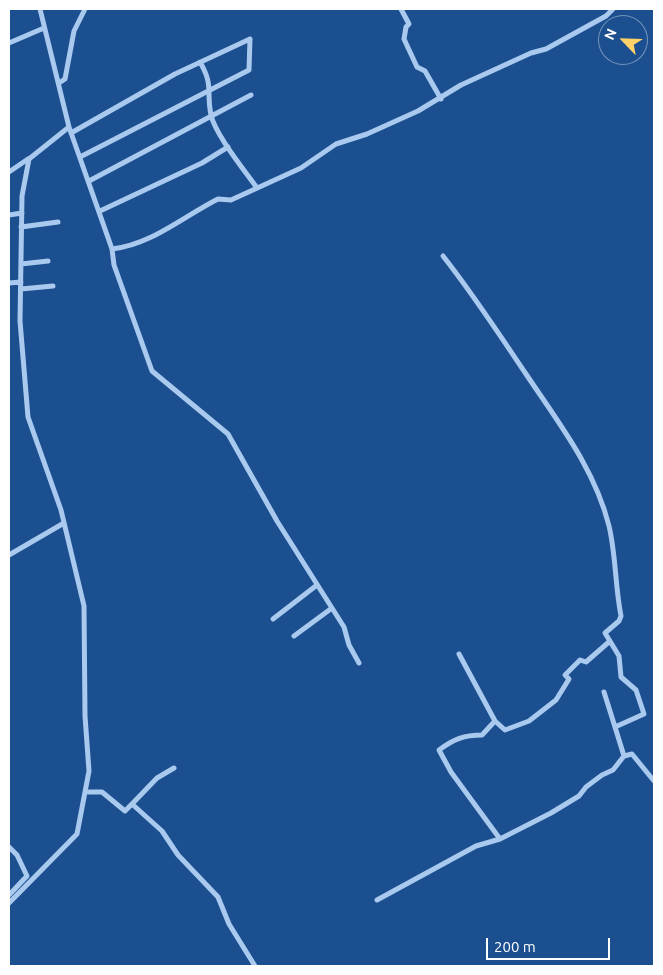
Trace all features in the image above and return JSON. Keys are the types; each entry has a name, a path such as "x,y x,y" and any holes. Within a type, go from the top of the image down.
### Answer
{"street":[{"path":"40,9 70,130 100,211 112,249 114,265 152,371 228,434 277,521 344,628 349,644 359,663"},
{"path":"59,83 65,79 74,31 85,9"},
{"path":"401,9 409,24 406,27 404,39 417,67 425,71 441,99"},
{"path":"112,249 144,241 218,199 231,200 300,168 336,144 367,134 441,99 461,85 531,54 546,50 606,16 613,9"},
{"path":"9,44 44,28"},
{"path":"9,172 70,130 200,62 220,55 250,39 248,70 80,157"},
{"path":"200,62 209,78 211,116 228,147 257,188"},
{"path":"89,182 251,95"},
{"path":"100,211 202,163 228,147"},
{"path":"9,903 77,834 89,771 85,716 84,606 64,524 28,417 20,321 23,188 29,158"},
{"path":"9,215 22,213"},
{"path":"22,227 58,222"},
{"path":"443,256 475,297 569,435 602,505 609,526 616,565 621,616 619,621 606,633 619,656 621,677 636,690 644,714 615,727"},
{"path":"21,264 48,261"},
{"path":"9,284 21,282"},
{"path":"21,289 53,286"},
{"path":"9,555 64,524"},
{"path":"273,619 316,584"},
{"path":"294,636 332,608"},
{"path":"459,654 495,721 505,730 529,720 556,700 569,679 566,675 580,660 586,662 610,641"},
{"path":"604,692 624,756"},
{"path":"495,721 482,734 464,735 454,739 439,750 451,772 500,838"},
{"path":"377,900 476,846 500,838 512,830 535,822 579,796 586,787 613,770 624,756 632,754 654,781"},
{"path":"86,792 102,792 124,811 157,778 174,768"},
{"path":"132,804 162,831 178,855 218,897 230,924 255,966"},
{"path":"9,847 17,855 26,876 9,895"}]}
